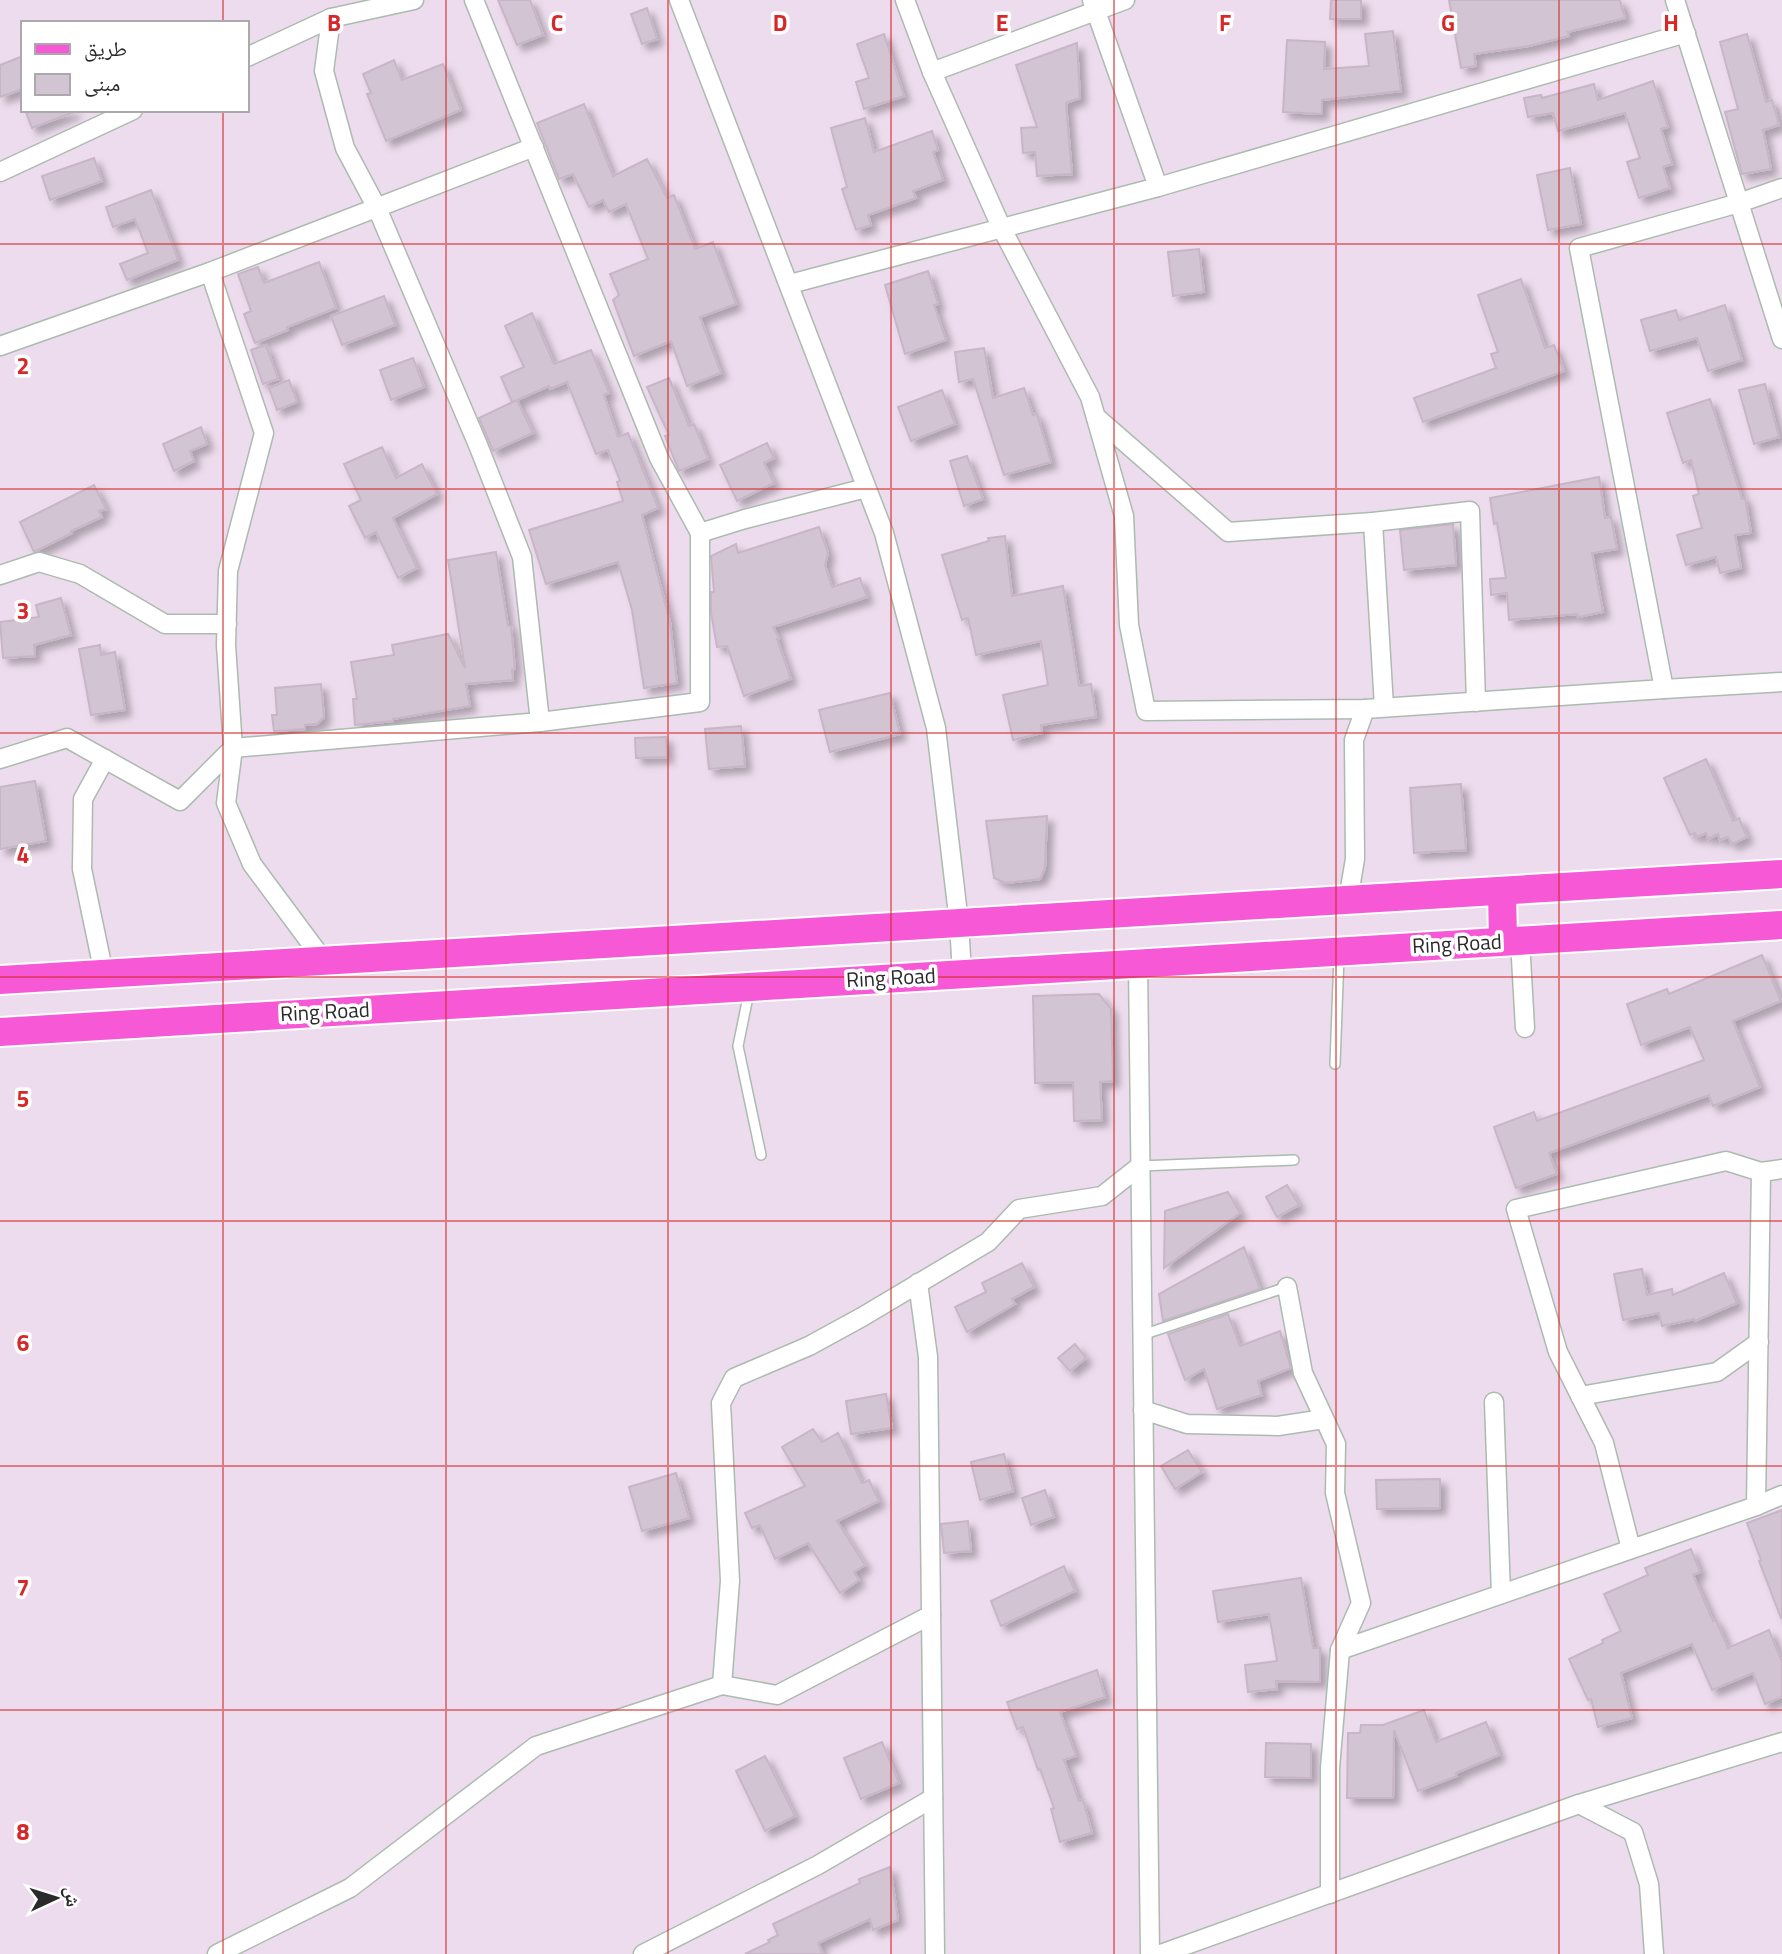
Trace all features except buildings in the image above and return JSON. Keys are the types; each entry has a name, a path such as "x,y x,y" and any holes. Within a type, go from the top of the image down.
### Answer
{"main road":[{"path":"0,980 1782,874"},
{"path":"1503,891 1511,941"},
{"name":"Ring Road","path":"0,1032 1782,925"}],"street":[{"path":"248,57 331,18 414,0"},
{"path":"0,759 67,738 180,801 233,748 540,722 699,702 700,533 659,458 474,0"},
{"path":"679,0 884,533 936,727 959,923 962,974"},
{"path":"905,0 932,72 1002,229 1090,397 1124,516 1129,625 1146,711 1365,709 1782,682"},
{"path":"932,72 1094,5 1125,0"},
{"path":"1675,0 1782,339"},
{"path":"1094,5 1158,187"},
{"path":"331,18 324,71 345,148 377,208 478,445 522,557 540,722"},
{"path":"790,284 1158,187 1686,33"},
{"path":"1,169 128,112"},
{"path":"0,346 210,272 534,147"},
{"path":"1664,689 1579,248 1739,203 1782,188"},
{"path":"210,272 264,433 228,571 227,624 233,748 226,803 252,864 324,961"},
{"path":"1096,416 1228,532 1373,522 1470,510 1476,702"},
{"path":"700,533 866,488"},
{"path":"1373,522 1384,707"},
{"path":"0,575 39,562 80,574 164,624 227,624"},
{"path":"1349,900 1355,859 1354,740 1365,709"},
{"path":"104,974 82,869 83,799 105,759"},
{"path":"1511,941 1525,1028"},
{"path":"1138,964 1150,1954"},
{"path":"1631,1549 1604,1443 1558,1352 1516,1209 1726,1161 1761,1172 1782,1169"},
{"path":"722,1685 730,1581 722,1403 734,1378 809,1346 988,1242 1019,1209 1102,1196 1140,1166"},
{"path":"1756,1506 1761,1172"},
{"path":"918,1283 928,1357 935,1954"},
{"path":"1287,1287 1303,1373 1336,1444 1335,1493 1361,1603 1340,1650 1330,1768 1330,1894"},
{"path":"1580,1396 1717,1372 1759,1342"},
{"path":"1494,1402 1501,1594"},
{"path":"1143,1410 1186,1424 1278,1426 1324,1419"},
{"path":"1340,1650 1782,1495"},
{"path":"216,1954 350,1888 536,1746 722,1685 776,1695 931,1615"},
{"path":"1161,1954 1579,1804 1782,1742"},
{"path":"643,1954 818,1865 933,1798"},
{"path":"1579,1804 1633,1832 1649,1884 1654,1954"}],"lane":[{"path":"1335,1064 1340,951"},
{"path":"750,987 738,1046 761,1155"},
{"path":"1140,1166 1294,1160"},
{"path":"1142,1335 1287,1287"}]}
